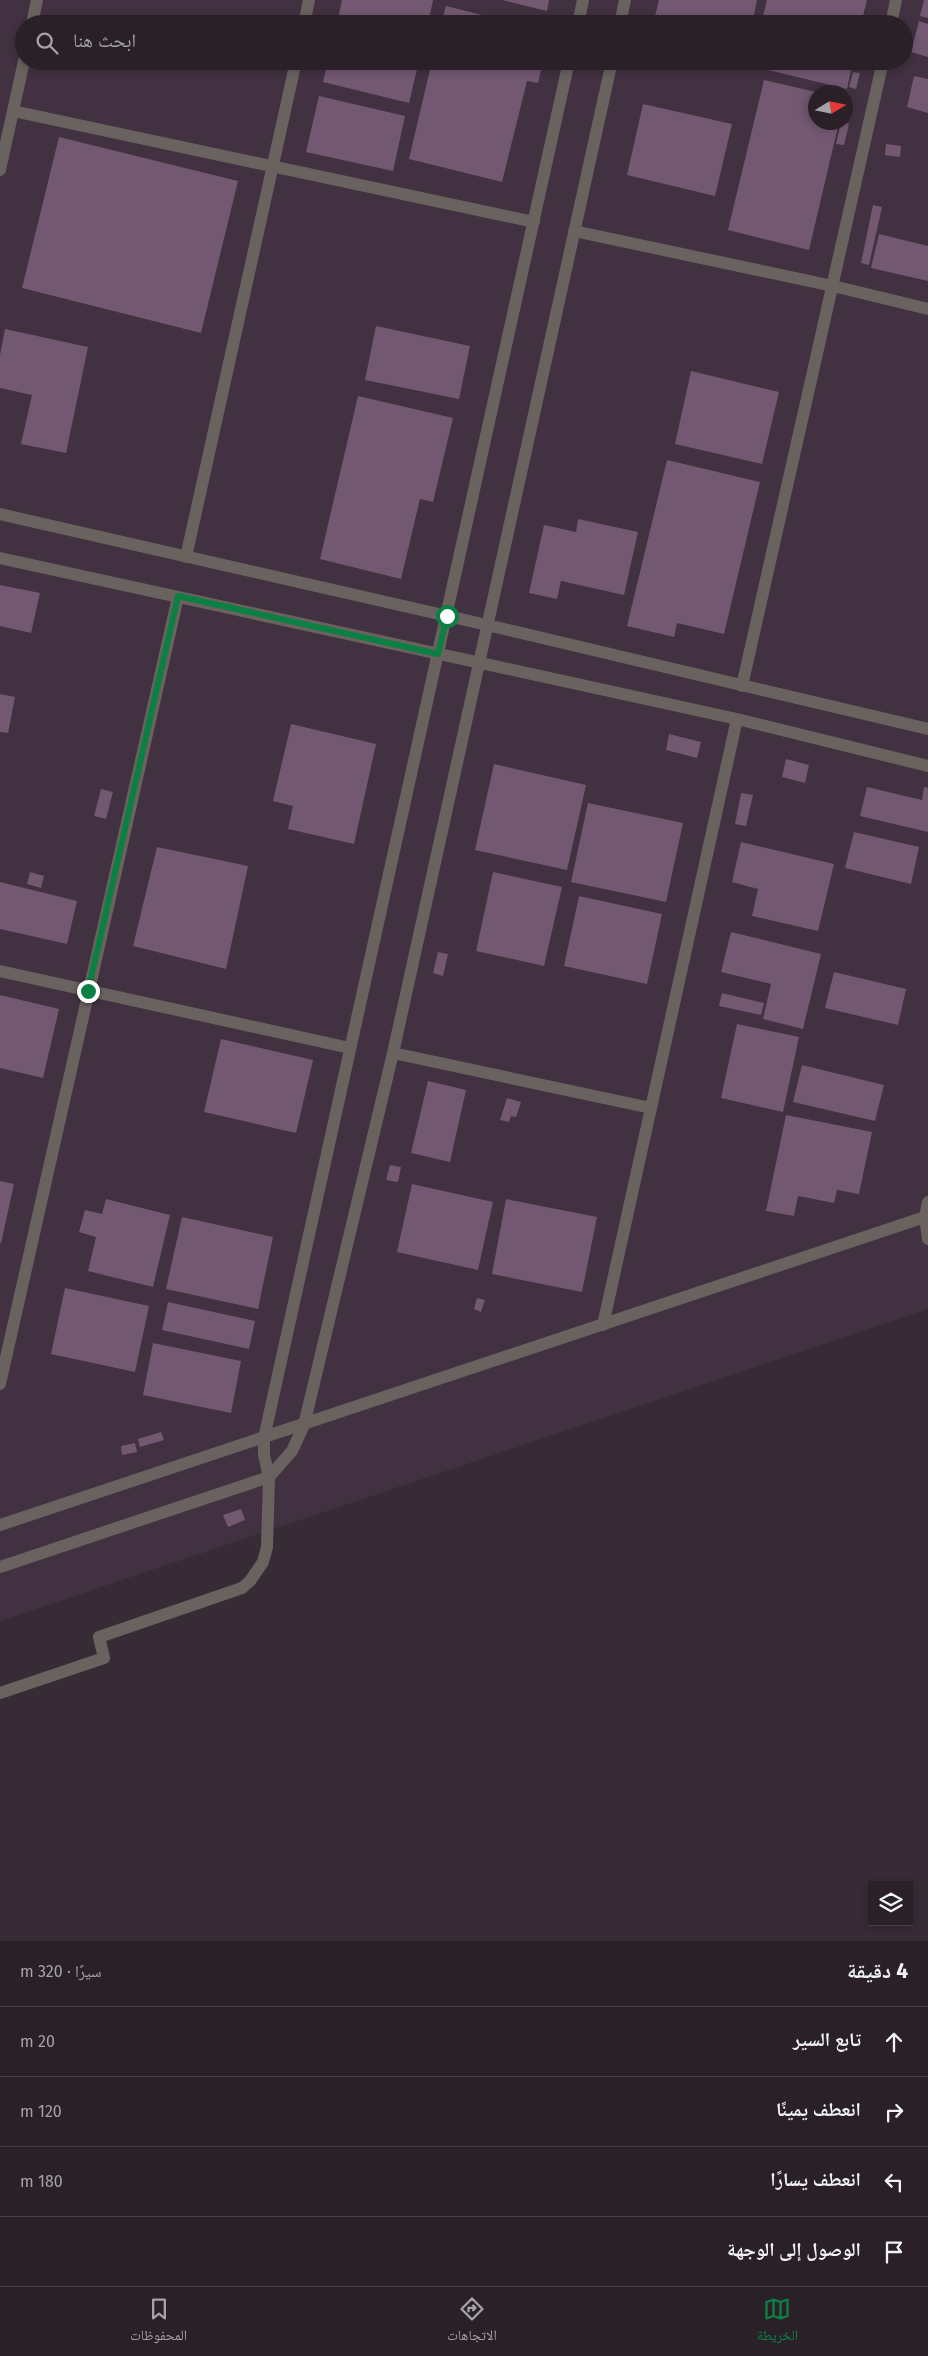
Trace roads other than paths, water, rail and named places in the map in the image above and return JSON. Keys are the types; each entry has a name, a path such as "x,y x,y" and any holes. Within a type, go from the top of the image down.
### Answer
{"street":[{"path":"34,15 37,0"},
{"path":"306,15 309,0"},
{"path":"580,15 583,0"},
{"path":"622,15 625,0"},
{"path":"893,15 896,0"},
{"path":"0,170 22,70"},
{"path":"186,557 294,70"},
{"path":"0,1693 104,1658 99,1637 242,1588 263,1562 267,1547 269,1477 264,1456 264,1438 567,70"},
{"path":"0,1567 269,1477 292,1450 304,1425 393,1053 610,70"},
{"path":"742,686 881,70"},
{"path":"13,111 534,222"},
{"path":"574,231 833,286 928,309"},
{"path":"0,514 487,625 928,729"},
{"path":"0,558 737,719 928,766"},
{"path":"1,1377 178,596"},
{"path":"603,1325 737,719"},
{"path":"0,971 350,1048"},
{"path":"393,1053 651,1108"},
{"path":"928,1202 926,1217 928,1239"},
{"path":"0,1525 926,1217"}]}
